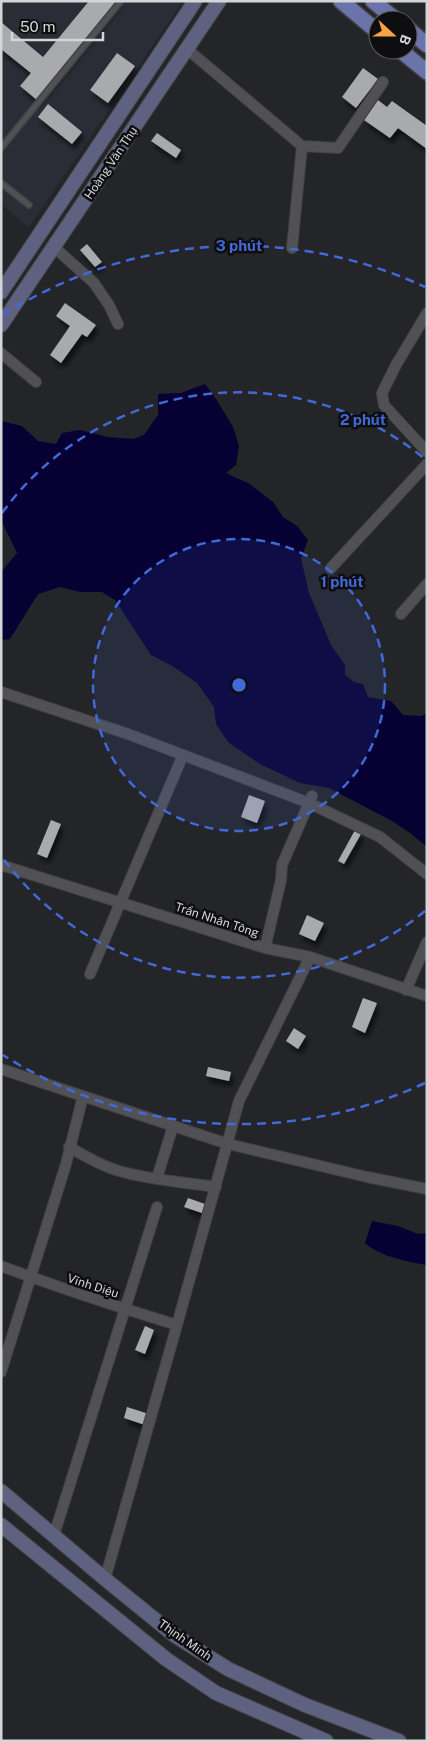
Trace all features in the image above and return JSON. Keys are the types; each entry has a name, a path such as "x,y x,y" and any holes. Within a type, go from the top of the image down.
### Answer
{"main road":[{"name":"Hoàng Văn Thụ","path":"1,292 195,1"},
{"name":"Hoàng Văn Thụ","path":"1,326 220,1"},
{"path":"341,1 368,24"},
{"path":"373,1 384,10"},
{"path":"412,60 427,72"},
{"path":"93,154 110,165"},
{"name":"Thịnh Minh","path":"1,1491 174,1635 228,1669 305,1705 399,1741"},
{"name":"Thịnh Minh","path":"1,1525 166,1659 216,1693 326,1741"},
{"path":"89,1598 105,1579"}],"street":[{"path":"187,50 302,146 338,148 383,82"},
{"path":"292,248 302,146"},
{"path":"54,247 94,283 109,305 118,324"},
{"path":"427,314 382,392 384,405 427,452"},
{"path":"1,353 36,382"},
{"path":"331,568 427,464"},
{"path":"401,614 427,584"},
{"path":"1,692 128,734 310,799 380,837 427,874"},
{"path":"90,974 183,755"},
{"path":"266,948 281,880 282,865 310,799"},
{"name":"Trần Nhân Tông","path":"1,865 266,948 310,957 427,996"},
{"path":"406,990 427,942"},
{"path":"105,1579 178,1325 238,1101 310,957"},
{"path":"2,1071 228,1144 367,1178 427,1189"},
{"path":"1,1372 70,1147 83,1096"},
{"path":"157,1178 173,1126"},
{"path":"70,1147 86,1157 118,1170 216,1187"},
{"path":"54,1535 157,1207"},
{"name":"Vĩnh Diệu","path":"1,1266 31,1278 178,1325"}],"lane":[{"path":"1,148 121,1"},
{"path":"1,183 29,205"}],"shaded area":[{"path":"1,1 183,1 29,227 1,204"},
{"path":"205,384 233,427 239,446 236,465 226,473 250,484 273,502 283,517 297,526 308,540 301,559 309,593 331,645 345,665 345,675 354,682 363,684 368,697 391,701 403,715 421,716 427,713 427,847 392,821 329,788 300,783 260,764 228,742 216,724 214,707 197,683 174,667 151,655 115,600 102,592 80,592 60,587 38,594 10,639 1,640 1,572 17,553 1,520 1,421 22,426 38,441 56,444 62,433 80,430 108,437 133,439 144,435 158,415 158,394 181,393"},
{"path":"372,1221 398,1226 418,1234 427,1233 427,1265 394,1258 371,1248 365,1243"}],"building":[{"path":"89,1 118,1 37,100 20,86 31,73 1,49 1,22 43,57"},
{"path":"117,53 135,66 108,103 90,90"},
{"path":"363,68 378,79 356,108 342,97"},
{"path":"378,100 387,107 392,101 427,126 427,149 398,128 390,138 364,120"},
{"path":"48,104 82,132 72,144 38,117"},
{"path":"157,133 181,150 176,158 151,141"},
{"path":"87,244 102,262 95,267 80,250"},
{"path":"65,303 96,325 87,337 82,334 61,363 50,355 70,326 56,316"},
{"path":"249,795 265,801 257,823 241,817"},
{"path":"51,820 61,824 47,858 37,854"},
{"path":"355,830 361,834 344,864 338,861"},
{"path":"307,915 324,923 315,941 299,934"},
{"path":"363,998 377,1003 365,1033 352,1027"},
{"path":"294,1028 306,1036 298,1049 286,1041"},
{"path":"208,1067 231,1072 229,1081 206,1076"},
{"path":"188,1198 205,1204 202,1213 184,1207"},
{"path":"145,1326 154,1330 145,1354 135,1350"},
{"path":"127,1407 149,1414 145,1425 124,1418"}]}
